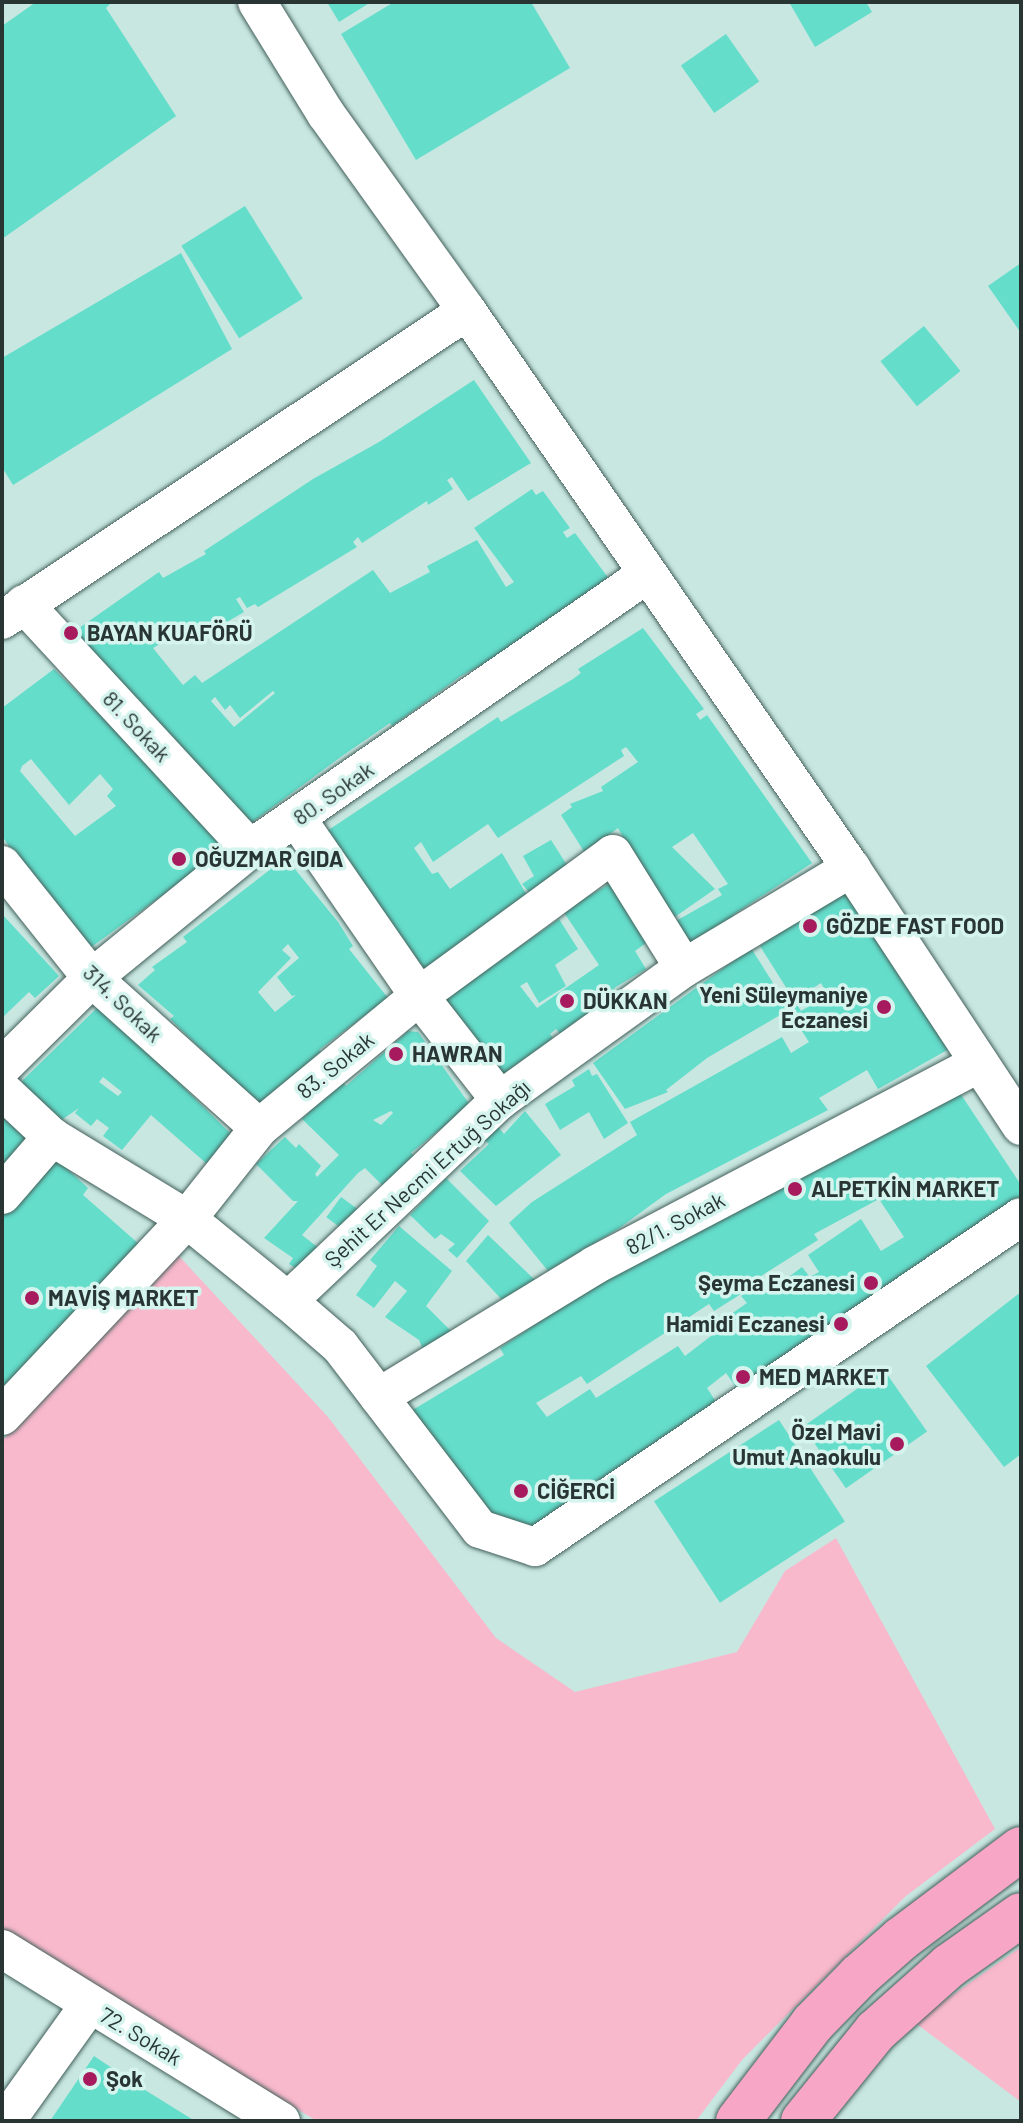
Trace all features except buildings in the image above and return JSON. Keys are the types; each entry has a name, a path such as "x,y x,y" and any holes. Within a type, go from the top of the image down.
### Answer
{"main road":[{"path":"738,2121 804,2034 859,1976 901,1939 1021,1849"},
{"path":"803,2121 876,2031 949,1966 1021,1915"}],"street":[{"path":"257,2 326,114 467,311 851,868 1021,1126"},
{"path":"13,612 467,311"},
{"name":"80. Sokak","path":"2,1067 92,978 250,849 647,574"},
{"name":"81. Sokak","path":"13,612 250,849"},
{"path":"297,819 419,996 500,1100"},
{"name":"83. Sokak","path":"2,1416 187,1219 259,1128 419,996 613,854 684,968"},
{"name":"314. Sokak","path":"2,865 92,978 259,1128"},
{"name":"Şehit Er Necmi Ertuğ Sokağı","path":"288,1301 500,1100 684,968 851,868"},
{"name":"82/1. Sokak","path":"379,1397 595,1265 979,1063"},
{"path":"2,1090 52,1137 187,1219 288,1301 340,1346 480,1529 535,1547 1021,1217"},
{"path":"2,1195 52,1137"},
{"name":"72. Sokak","path":"2,1949 281,2121"},
{"path":"6,2121 89,2005"}],"shaded area":[{"path":"178,1255 328,1417 496,1638 575,1692 737,1652 785,1571 836,1538 995,1829 906,1896 742,2060 696,2121 317,2121 2,1932 2,1441"},
{"path":"1021,1947 1021,2102 914,2022"}],"place":[{"name":"BAYAN KUAFÖRÜ","path":"71,633"},
{"name":"OĞUZMAR GIDA","path":"179,859"},
{"name":"GÖZDE FAST FOOD","path":"810,926"},
{"name":"DÜKKAN","path":"567,1001"},
{"name":"Yeni Süleymaniye Eczanesi","path":"884,1007"},
{"name":"HAWRAN","path":"396,1054"},
{"name":"ALPETKİN MARKET","path":"795,1189"},
{"name":"Şeyma Eczanesi","path":"871,1283"},
{"name":"MAVİŞ MARKET","path":"32,1298"},
{"name":"Hamidi Eczanesi","path":"841,1324"},
{"name":"MED MARKET","path":"743,1377"},
{"name":"Özel Mavi Umut Anaokulu","path":"897,1444"},
{"name":"CİĞERCİ","path":"521,1491"},
{"name":"Şok","path":"90,2079"}]}
